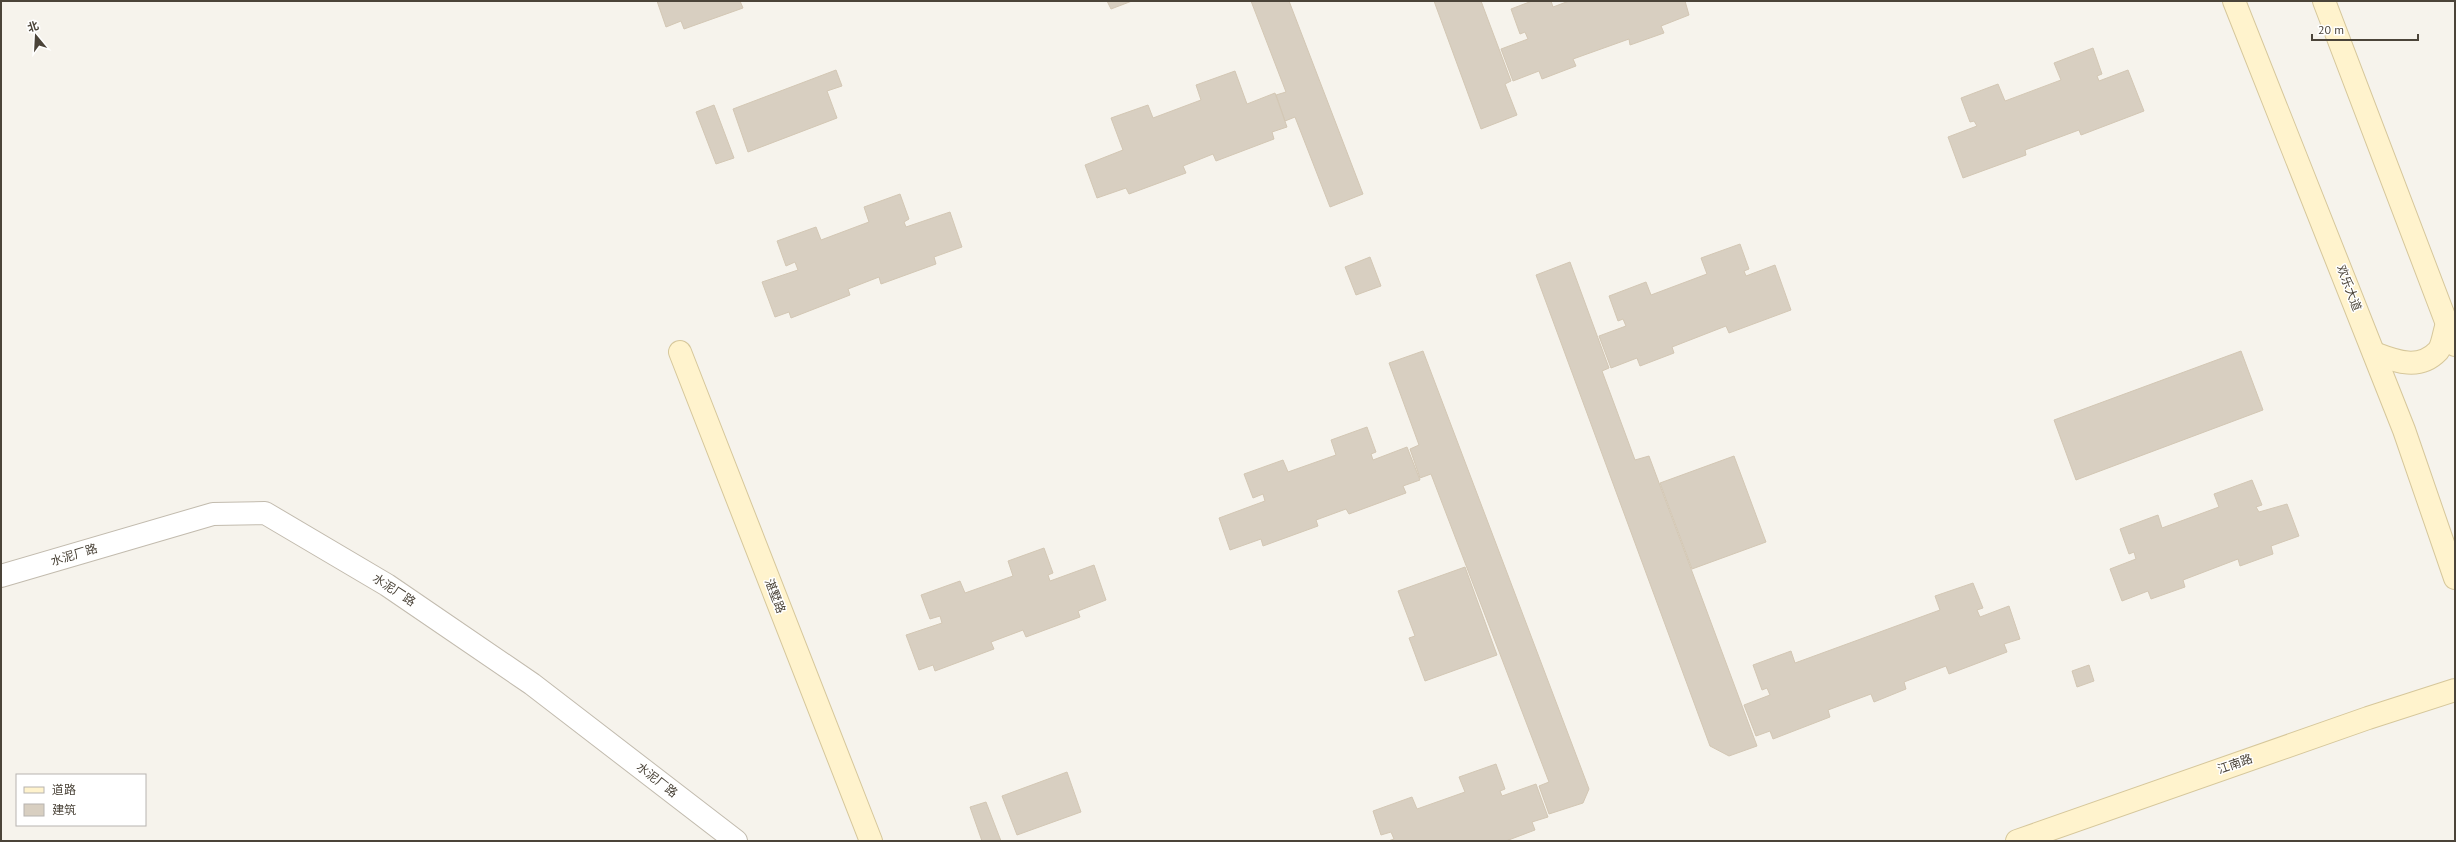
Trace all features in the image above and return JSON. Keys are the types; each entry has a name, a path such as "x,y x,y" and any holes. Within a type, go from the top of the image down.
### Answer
{"main road":[{"name":"欢乐大道","path":"2234,1 2404,430 2455,578"},
{"path":"2324,1 2455,345"},
{"path":"2374,352 2401,363 2422,362 2438,350 2447,324"},
{"name":"湛墅路","path":"680,352 871,841"},
{"name":"江南路","path":"2017,841 2368,718 2455,690"}],"street":[{"name":"水泥厂路","path":"1,576 213,514 265,513 387,585 532,684 736,841"}],"building":[{"path":"657,1 740,1 743,8 684,29 681,21 666,27"},
{"path":"1107,1 1132,1 1111,9"},
{"path":"1251,1 1289,1 1363,194 1330,207 1295,117 1285,121 1276,95 1286,92"},
{"path":"1434,1 1481,1 1511,81 1505,84 1517,115 1481,129"},
{"path":"1532,1 1551,1 1553,7 1569,1 1685,1 1689,15 1661,26 1664,33 1630,45 1629,39 1573,59 1576,66 1542,79 1539,71 1513,81 1501,49 1528,39 1525,32 1520,34 1511,9"},
{"path":"2093,48 2102,74 2097,76 2099,81 2128,70 2144,111 2081,135 2079,130 2025,150 2026,155 1963,178 1948,137 1977,126 1974,121 1970,122 1961,98 1998,84 2005,101 2061,80 2054,63"},
{"path":"836,70 842,86 827,91 837,118 748,152 733,109"},
{"path":"1235,71 1247,104 1275,93 1287,127 1272,132 1274,139 1216,161 1213,154 1183,166 1186,173 1129,194 1126,188 1097,198 1085,165 1123,150 1111,118 1148,105 1153,118 1201,100 1196,85"},
{"path":"714,105 734,158 716,164 696,112"},
{"path":"900,194 909,219 904,222 906,227 950,212 962,247 934,257 936,264 881,284 879,277 848,289 850,295 791,318 789,312 775,317 762,282 798,270 795,262 786,266 777,241 816,227 821,240 869,222 864,207"},
{"path":"1740,244 1749,269 1744,271 1746,276 1775,265 1791,310 1729,333 1726,326 1672,347 1674,353 1640,366 1637,358 1611,368 1599,336 1626,326 1623,319 1618,321 1609,296 1646,282 1651,295 1707,274 1701,258"},
{"path":"1370,257 1381,286 1356,295 1345,267"},
{"path":"1570,262 1609,368 1602,371 1635,460 1649,456 1757,746 1729,756 1710,746 1536,275"},
{"path":"1423,351 1589,789 1583,803 1549,814 1539,786 1549,782 1431,474 1420,478 1410,449 1419,445 1389,363"},
{"path":"2241,351 2263,410 2076,480 2054,420"},
{"path":"1367,427 1376,452 1371,454 1373,460 1407,447 1420,480 1403,486 1406,493 1349,514 1346,509 1316,520 1318,526 1263,546 1261,539 1230,550 1219,518 1265,501 1263,494 1253,498 1244,474 1283,460 1288,472 1336,455 1331,440"},
{"path":"1734,456 1766,542 1692,569 1660,483"},
{"path":"2252,480 2262,505 2256,507 2259,512 2287,504 2299,536 2271,546 2273,554 2240,566 2238,559 2183,580 2185,587 2151,599 2148,591 2122,601 2110,569 2136,559 2134,552 2129,554 2120,529 2158,515 2162,528 2219,507 2214,494"},
{"path":"1044,548 1053,573 1048,575 1050,581 1094,565 1106,600 1078,611 1080,617 1026,637 1023,630 991,642 994,649 935,671 933,665 919,670 906,635 942,623 940,616 930,619 921,595 960,581 965,593 1013,576 1008,561"},
{"path":"1465,567 1497,655 1425,681 1409,638 1415,636 1398,591"},
{"path":"1973,583 1983,608 1977,610 1980,617 2009,606 2020,639 2004,644 2007,652 1949,674 1946,666 1904,682 1906,689 1874,702 1871,694 1828,710 1830,717 1773,739 1770,731 1756,736 1744,705 1770,695 1767,688 1762,690 1753,665 1791,651 1795,663 1940,610 1935,596"},
{"path":"2089,665 2094,681 2077,687 2072,671"},
{"path":"1496,764 1505,789 1500,791 1502,796 1536,784 1548,817 1532,822 1535,830 1506,841 1388,841 1394,839 1391,832 1381,835 1373,811 1412,797 1417,809 1465,792 1459,777"},
{"path":"1067,772 1081,812 1017,835 1002,796"},
{"path":"986,802 1001,841 982,841 970,807"}]}
